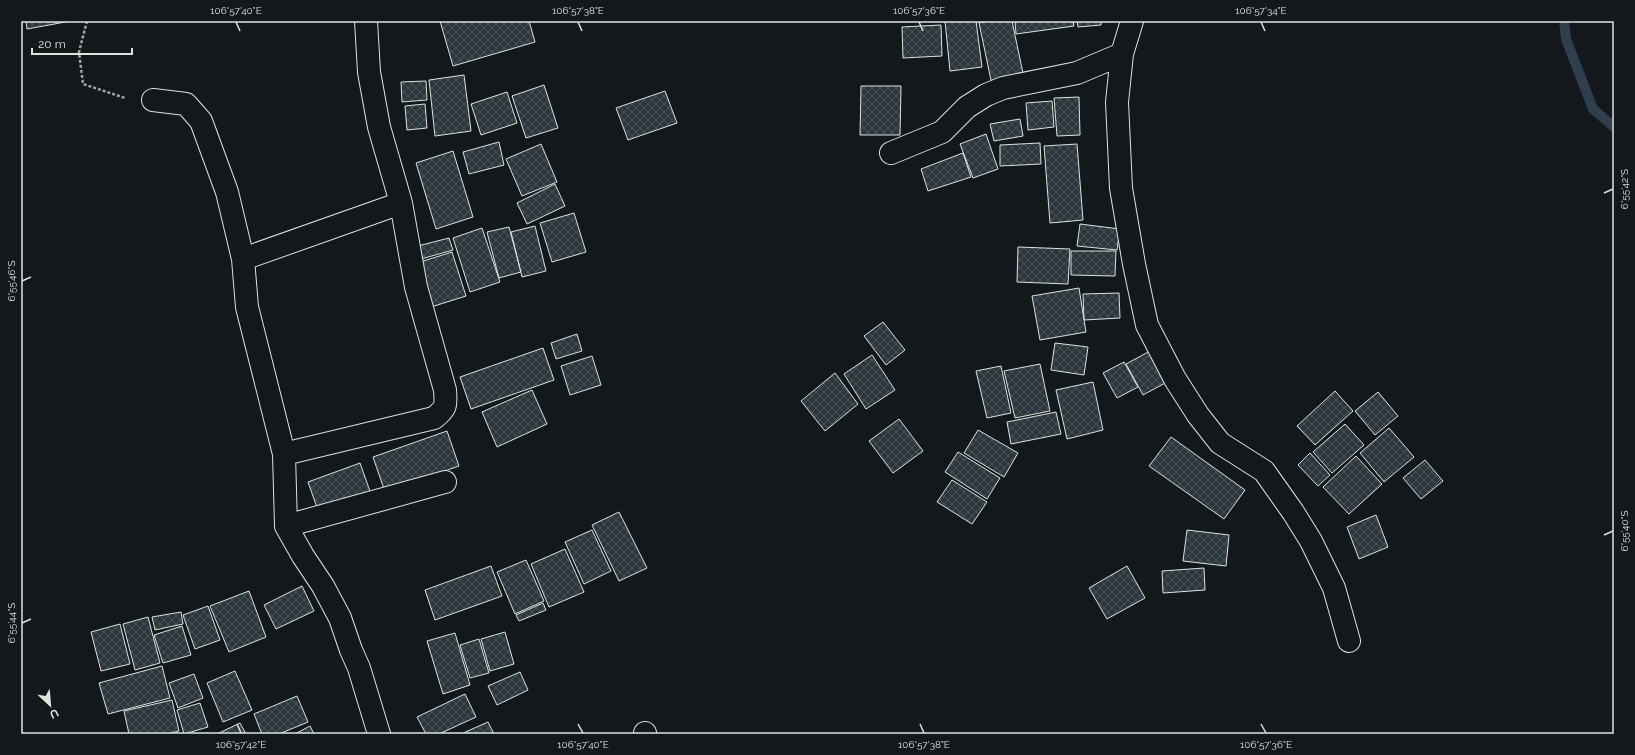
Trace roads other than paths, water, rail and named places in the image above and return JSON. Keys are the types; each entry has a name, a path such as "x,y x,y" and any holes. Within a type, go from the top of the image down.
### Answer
{"street":[{"path":"284,454 434,418 443,412 446,404 445,390 416,287 401,203 379,127 369,72 366,21"},
{"path":"1132,21 1122,54 1117,102 1120,188 1147,325 1174,379 1198,416 1220,443 1264,471 1293,512 1311,541 1334,588 1349,641"},
{"path":"891,153 942,132 975,101 1003,88 1077,73 1122,54"},
{"path":"152,100 186,104 201,121 226,192 243,259 247,307 284,454 286,526 303,556 323,586 340,618 359,668 378,734"},
{"path":"243,259 401,203"},
{"path":"286,526 445,482"}],"waterway":[{"path":"1564,21 1566,39 1593,109 1614,127"}]}
